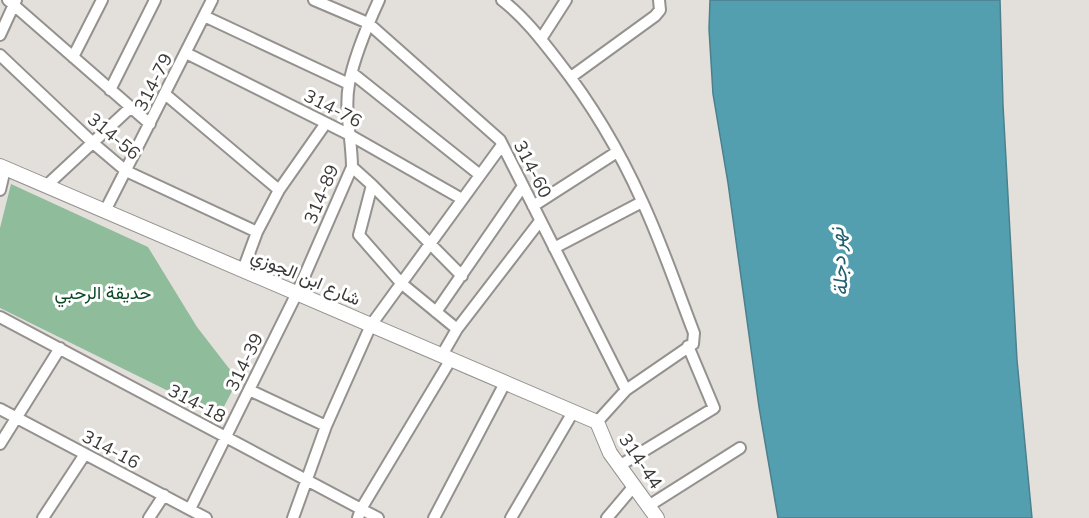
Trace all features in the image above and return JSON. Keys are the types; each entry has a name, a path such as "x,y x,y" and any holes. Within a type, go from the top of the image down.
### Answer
{"street":[{"path":"73,57 102,0"},
{"path":"110,90 155,0"},
{"name":"314-79","path":"105,211 212,0"},
{"name":"314-60","path":"314,0 368,23 500,140 626,390"},
{"name":"314-89","path":"297,293 352,167 352,151 348,134 349,84 368,23 379,0"},
{"path":"541,39 566,0"},
{"path":"571,77 655,16 660,10 659,0"},
{"path":"506,1 541,39 571,77 617,152 642,202 694,333 693,344 626,390 597,422"},
{"path":"0,34 12,2 150,124"},
{"path":"204,16 349,84"},
{"name":"314-76","path":"186,53 348,134 462,199"},
{"name":"314-56","path":"0,55 126,171 257,232"},
{"path":"352,73 480,175"},
{"path":"165,94 279,190"},
{"path":"46,186 130,108"},
{"path":"243,270 257,232 279,190 326,123"},
{"path":"293,518 327,426 371,325 502,145"},
{"path":"533,206 617,152"},
{"path":"0,190 3,167"},
{"name":"شارع ابن الجوزي","path":"3,167 597,422"},
{"path":"352,167 462,276"},
{"path":"372,185 359,235 401,283 457,329"},
{"path":"436,312 523,186"},
{"path":"554,248 642,202"},
{"path":"359,514 446,357 457,329 540,221"},
{"name":"314-39","path":"190,510 297,293"},
{"name":"314-18","path":"0,317 307,481 359,514 378,518"},
{"path":"619,466 714,408 688,346"},
{"path":"0,444 60,348"},
{"path":"434,518 505,383"},
{"path":"249,390 327,426"},
{"name":"314-16","path":"0,409 206,518"},
{"path":"511,518 573,412"},
{"name":"314-44","path":"597,422 610,453 650,505 657,518"},
{"path":"650,505 740,448"},
{"path":"43,518 85,454"},
{"path":"607,518 634,486"},
{"path":"149,518 164,495"}],"green space":[{"name":"حديقة الرحبي","path":"11,184 148,247 197,327 238,380 219,416 0,308 0,228"}],"water":[{"name":"نهر دجلة","path":"710,0 1000,0 1003,105 1017,360 1032,518 778,518 759,407 728,183 713,94 709,29"}]}
